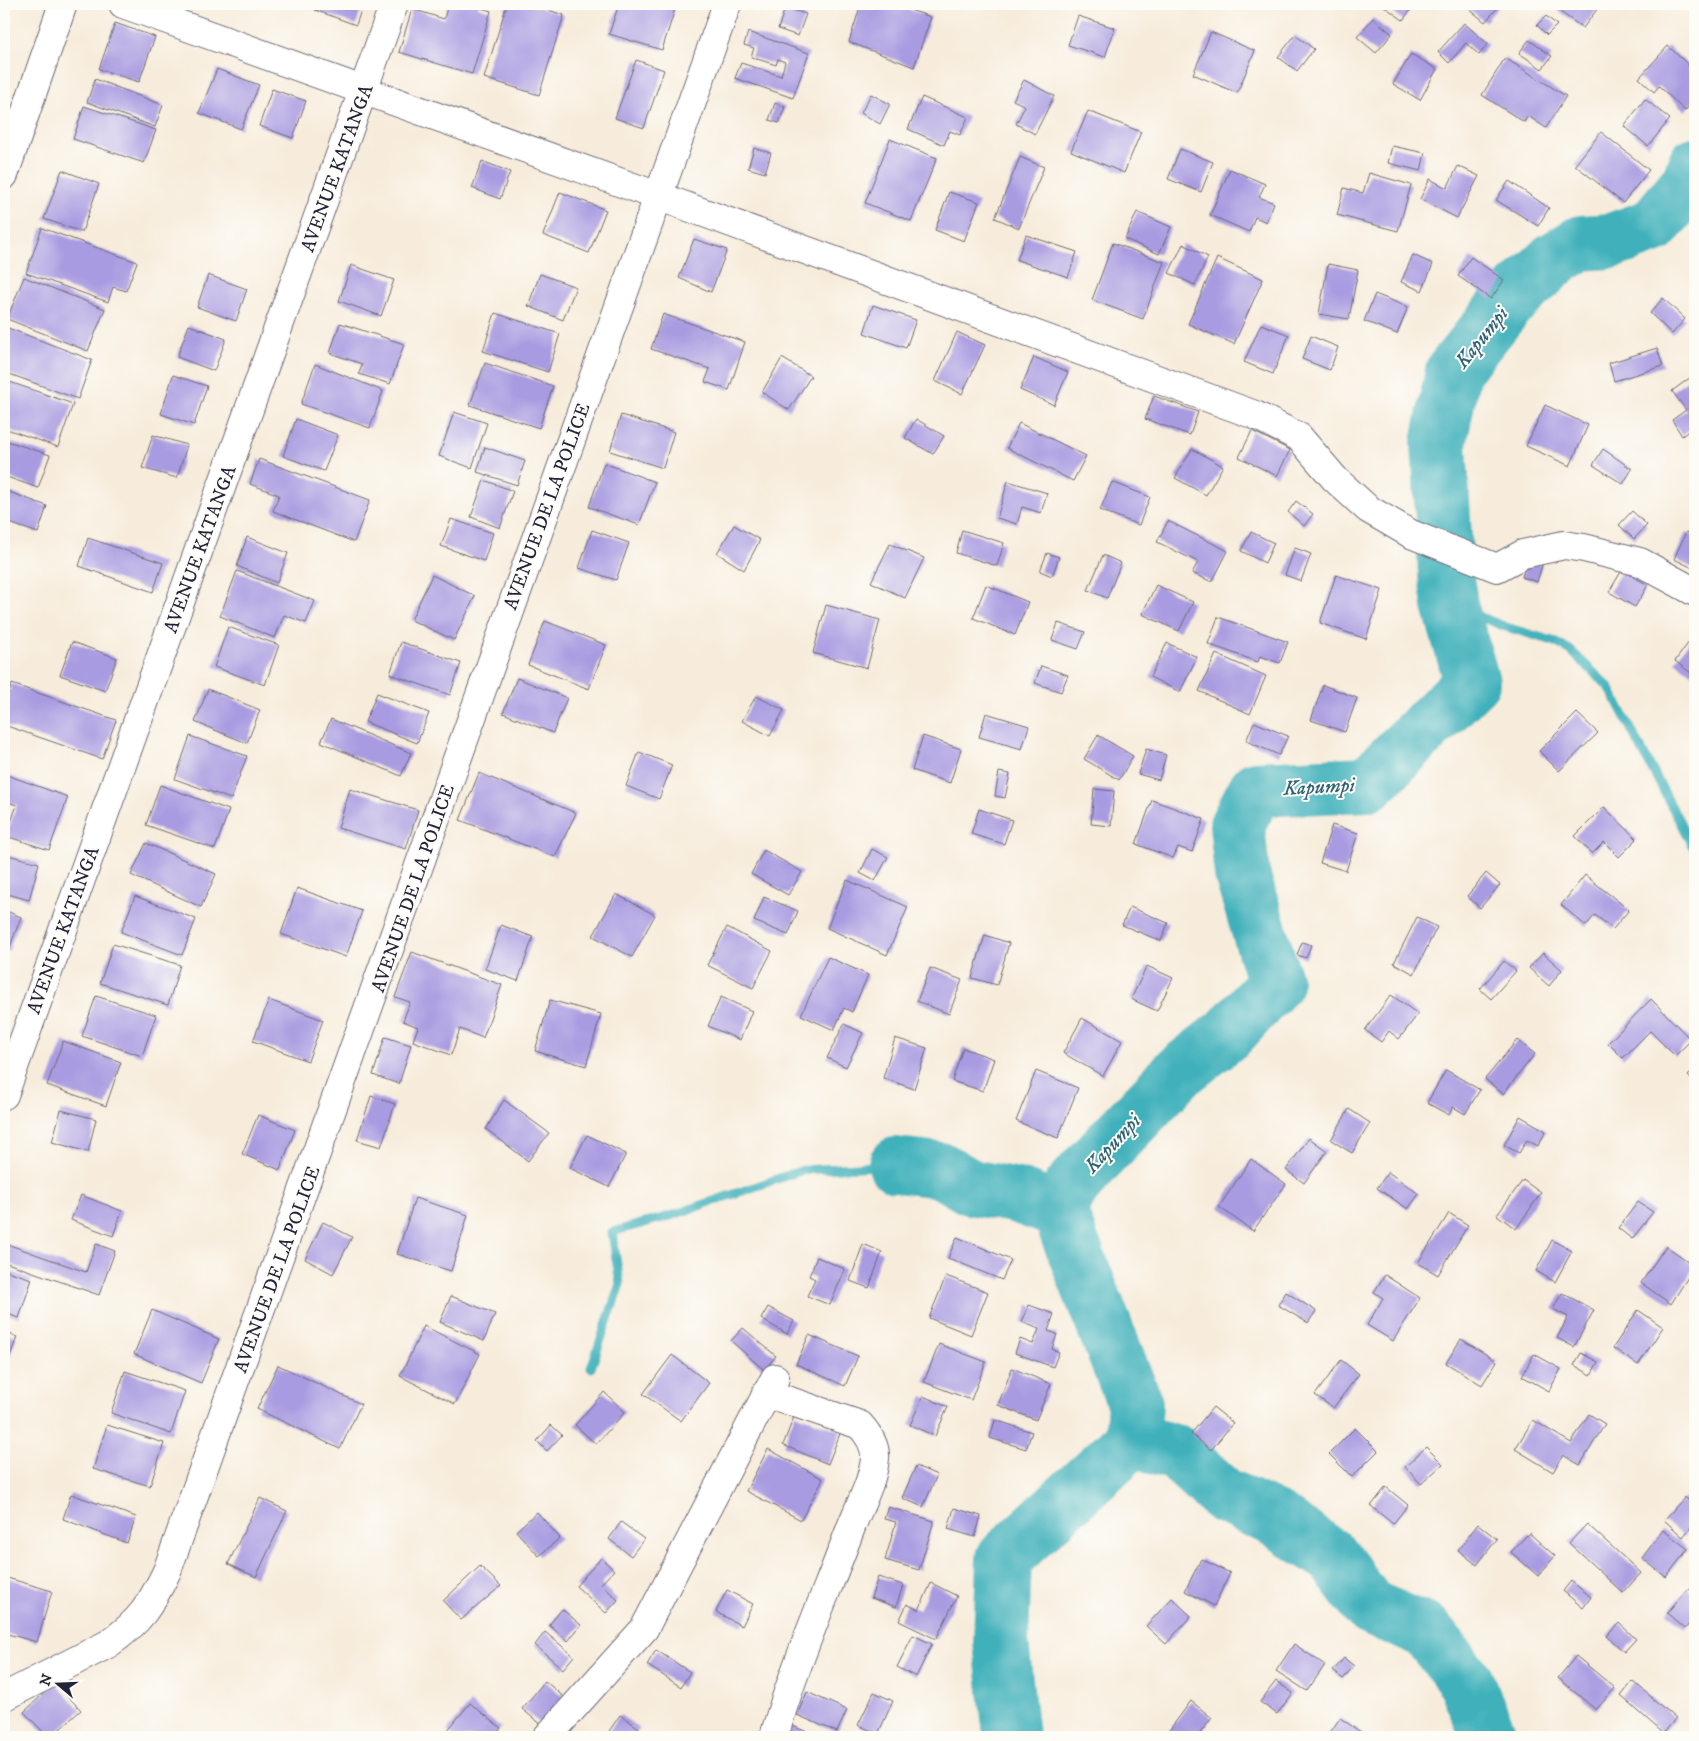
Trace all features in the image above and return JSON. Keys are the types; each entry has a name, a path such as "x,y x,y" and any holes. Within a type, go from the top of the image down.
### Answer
{"street":[{"path":"4,174 63,4"},
{"path":"123,4 658,196 1255,415 1299,438 1336,479 1368,509 1411,534 1497,568 1523,554 1564,545 1640,562 1695,592"},
{"name":"AVENUE KATANGA","path":"4,1095 394,4"},
{"name":"AVENUE DE LA POLICE","path":"4,1697 108,1644 123,1633 140,1619 155,1597 167,1572 727,4"},
{"path":"547,1737 644,1630 771,1385 860,1425 868,1433 875,1457 845,1544 795,1668 774,1737"}],"building":[{"path":"318,4 363,4 356,25 315,10"},
{"path":"448,4 479,4 478,7 491,11 472,74 399,52 412,9 444,19"},
{"path":"507,4 528,4 564,15 539,95 484,78"},
{"path":"619,4 658,4 675,9 662,50 609,34"},
{"path":"861,4 892,4 931,17 914,67 849,42"},
{"path":"1381,4 1415,4 1403,20"},
{"path":"1463,4 1501,4 1485,22"},
{"path":"1549,4 1601,4 1583,28"},
{"path":"785,8 806,14 798,36 778,29"},
{"path":"1078,16 1115,28 1105,57 1068,45"},
{"path":"1546,16 1557,25 1547,35 1537,25"},
{"path":"1373,18 1392,34 1376,53 1357,37"},
{"path":"115,23 155,37 139,82 99,69"},
{"path":"1464,23 1488,44 1479,55 1466,43 1449,63 1438,52"},
{"path":"748,32 809,53 793,98 735,78 741,63 781,76 785,62 778,59 776,65 751,57 754,48 744,45"},
{"path":"1211,32 1255,51 1237,93 1193,74"},
{"path":"1295,35 1314,49 1297,71 1278,57"},
{"path":"1529,40 1552,56 1542,69 1519,53"},
{"path":"1668,46 1695,71 1695,99 1685,111 1659,86 1654,92 1639,78"},
{"path":"1411,54 1437,69 1420,100 1393,84"},
{"path":"1505,58 1566,96 1546,128 1528,116 1524,122 1482,95"},
{"path":"636,60 664,70 644,128 615,118"},
{"path":"217,69 259,85 241,129 199,113"},
{"path":"95,79 163,105 155,127 87,102"},
{"path":"1024,80 1054,96 1035,134 1016,124 1025,106 1013,100"},
{"path":"272,89 306,101 293,138 259,126"},
{"path":"871,94 890,104 880,124 861,113"},
{"path":"922,97 968,117 960,135 950,131 944,145 908,129"},
{"path":"1645,99 1670,119 1648,146 1624,126"},
{"path":"775,103 785,107 779,123 769,120"},
{"path":"84,106 156,130 144,163 73,139"},
{"path":"1088,111 1141,132 1124,173 1071,151"},
{"path":"1601,132 1649,170 1623,203 1575,165"},
{"path":"890,139 937,158 911,221 865,203"},
{"path":"1392,146 1425,153 1421,171 1388,163"},
{"path":"754,148 771,153 765,173 748,168"},
{"path":"1180,149 1213,162 1201,192 1168,179"},
{"path":"1020,157 1044,167 1019,228 995,218"},
{"path":"482,161 510,172 500,199 472,188"},
{"path":"1458,166 1479,176 1457,218 1420,199 1430,179 1447,188"},
{"path":"1230,169 1265,184 1259,197 1274,203 1266,222 1255,217 1249,232 1210,215"},
{"path":"62,170 99,184 82,232 44,219"},
{"path":"1369,173 1411,185 1398,231 1337,215 1344,188 1363,193"},
{"path":"1509,181 1549,208 1538,226 1496,200"},
{"path":"560,192 606,210 589,253 543,235"},
{"path":"949,192 979,202 964,241 935,230"},
{"path":"1137,212 1171,227 1159,254 1125,239"},
{"path":"42,228 137,262 126,291 113,287 108,302 26,273"},
{"path":"1026,235 1077,252 1068,277 1017,260"},
{"path":"694,239 727,250 711,292 679,278"},
{"path":"1113,243 1164,262 1143,319 1092,300"},
{"path":"1183,244 1208,257 1195,285 1169,273"},
{"path":"1413,255 1433,264 1422,291 1401,282"},
{"path":"1471,257 1504,280 1491,299 1458,276"},
{"path":"1217,258 1263,279 1234,344 1188,324"},
{"path":"1328,264 1358,270 1349,319 1319,314"},
{"path":"351,265 394,280 381,316 339,301"},
{"path":"540,274 576,287 563,320 528,306"},
{"path":"208,275 247,289 236,321 197,307"},
{"path":"24,277 105,309 88,351 7,319"},
{"path":"1375,294 1408,307 1397,334 1364,321"},
{"path":"1663,298 1685,319 1672,334 1650,313"},
{"path":"873,305 916,320 906,348 864,333"},
{"path":"495,313 560,334 548,372 483,351"},
{"path":"663,314 745,342 729,390 705,382 710,369 651,349"},
{"path":"340,323 404,344 390,384 359,374 362,364 330,353"},
{"path":"1261,324 1289,335 1273,374 1244,362"},
{"path":"189,325 226,339 214,371 177,357"},
{"path":"8,328 92,360 78,399 4,372 4,339"},
{"path":"957,332 985,345 962,394 935,381"},
{"path":"1311,336 1338,347 1330,370 1302,359"},
{"path":"1657,348 1663,366 1614,381 1609,363"},
{"path":"1034,357 1068,372 1054,405 1020,390"},
{"path":"782,358 811,376 789,410 762,392"},
{"path":"485,363 553,386 539,428 470,405"},
{"path":"315,364 383,391 370,428 301,404"},
{"path":"1695,374 1695,426 1682,436 1672,420 1686,410 1672,391"},
{"path":"173,375 207,386 194,425 161,414"},
{"path":"4,380 73,404 58,447 4,428"},
{"path":"1154,396 1198,412 1190,435 1145,419"},
{"path":"1545,405 1588,425 1570,466 1526,446"},
{"path":"454,412 487,423 472,468 439,456"},
{"path":"621,415 674,432 663,468 610,451"},
{"path":"296,419 338,435 324,471 283,456"},
{"path":"916,419 944,436 933,454 905,438"},
{"path":"1019,423 1086,456 1073,481 1007,448"},
{"path":"1252,431 1290,450 1277,476 1239,457"},
{"path":"153,435 187,445 177,478 142,468"},
{"path":"4,440 50,455 38,488 4,476"},
{"path":"485,447 525,461 517,485 477,472"},
{"path":"1192,449 1223,466 1206,495 1175,478"},
{"path":"1603,449 1632,469 1623,484 1593,465"},
{"path":"259,459 370,500 354,542 273,511 279,495 250,484"},
{"path":"604,463 655,482 639,525 589,507"},
{"path":"484,480 513,491 500,528 471,517"},
{"path":"1008,481 1047,493 1041,513 1022,507 1017,524 997,518"},
{"path":"1112,482 1150,497 1139,525 1100,510"},
{"path":"4,490 47,506 38,533 4,521"},
{"path":"1296,501 1313,514 1304,526 1288,512"},
{"path":"1632,511 1647,525 1634,539 1619,525"},
{"path":"451,519 493,533 484,561 441,546"},
{"path":"1168,521 1228,551 1212,582 1192,573 1198,562 1157,542"},
{"path":"734,525 760,540 744,570 717,553"},
{"path":"592,530 629,543 616,580 579,568"},
{"path":"962,530 1004,543 997,566 956,553"},
{"path":"1251,532 1274,543 1265,563 1241,551"},
{"path":"1686,532 1695,536 1695,569 1674,559"},
{"path":"247,537 288,553 277,583 237,566"},
{"path":"88,538 163,563 153,592 79,566"},
{"path":"890,544 924,558 905,598 871,582"},
{"path":"1295,548 1311,554 1301,581 1285,575"},
{"path":"1047,553 1059,557 1052,576 1040,571"},
{"path":"1103,555 1121,563 1107,598 1088,590"},
{"path":"1527,560 1542,565 1537,582 1522,577"},
{"path":"1622,570 1648,585 1635,607 1609,592"},
{"path":"237,571 315,601 306,623 284,615 275,638 220,616"},
{"path":"432,575 475,596 454,640 411,620"},
{"path":"1336,575 1382,590 1366,639 1320,623"},
{"path":"986,585 1028,602 1015,635 973,618"},
{"path":"1156,585 1193,602 1179,631 1142,614"},
{"path":"826,605 880,620 867,668 813,653"},
{"path":"1218,617 1288,642 1280,663 1260,656 1258,662 1208,644"},
{"path":"545,621 606,645 589,689 528,665"},
{"path":"1058,623 1085,632 1078,649 1052,640"},
{"path":"228,627 279,645 265,685 214,667"},
{"path":"1695,634 1695,676 1675,661"},
{"path":"72,642 117,658 105,691 60,675"},
{"path":"401,642 461,663 450,695 390,674"},
{"path":"1167,643 1197,657 1180,692 1150,677"},
{"path":"1216,654 1266,676 1250,714 1199,691"},
{"path":"1041,666 1068,675 1061,692 1035,683"},
{"path":"517,678 567,698 553,733 503,713"},
{"path":"12,684 116,720 102,759 4,725 4,707"},
{"path":"1323,685 1357,698 1345,732 1311,720"},
{"path":"208,689 260,710 247,743 195,722"},
{"path":"377,693 429,713 417,743 365,722"},
{"path":"756,696 784,710 770,736 742,721"},
{"path":"986,713 1029,726 1022,749 979,737"},
{"path":"1577,713 1598,733 1559,771 1539,751"},
{"path":"331,719 411,753 401,776 321,742"},
{"path":"1254,722 1288,736 1279,755 1246,741"},
{"path":"1098,735 1133,756 1119,780 1084,759"},
{"path":"190,736 247,756 231,799 175,779"},
{"path":"923,736 961,749 950,783 912,770"},
{"path":"1146,749 1166,755 1159,780 1138,774"},
{"path":"639,752 672,765 659,799 626,786"},
{"path":"999,772 1010,774 1005,798 995,796"},
{"path":"479,773 576,813 555,857 460,820"},
{"path":"4,774 68,797 49,850 6,836 17,805 4,801"},
{"path":"160,785 229,810 215,849 146,825"},
{"path":"350,789 418,810 406,849 338,828"},
{"path":"1094,789 1114,791 1111,826 1091,824"},
{"path":"1152,800 1204,819 1192,852 1178,847 1173,858 1136,844"},
{"path":"1604,807 1637,839 1619,857 1604,842 1592,854 1575,836"},
{"path":"979,809 1012,820 1004,844 971,834"},
{"path":"1332,825 1358,833 1346,871 1320,863"},
{"path":"146,843 216,874 201,907 131,875"},
{"path":"872,849 888,857 875,881 860,873"},
{"path":"764,850 802,872 788,895 751,874"},
{"path":"4,854 39,863 29,900 4,893"},
{"path":"1486,873 1500,885 1480,908 1467,896"},
{"path":"1585,875 1629,910 1613,929 1595,915 1586,926 1561,905"},
{"path":"847,880 908,907 887,955 827,928"},
{"path":"297,888 362,911 346,957 281,934"},
{"path":"616,894 655,915 632,957 593,936"},
{"path":"135,896 196,919 182,955 121,932"},
{"path":"764,897 798,911 788,935 754,921"},
{"path":"1130,907 1168,923 1161,941 1122,925"},
{"path":"4,910 21,917 8,952 4,950"},
{"path":"1417,917 1437,927 1414,974 1394,963"},
{"path":"501,925 533,937 518,981 485,969"},
{"path":"727,927 772,951 753,988 707,965"},
{"path":"985,935 1009,943 997,985 972,978"},
{"path":"1302,942 1311,945 1306,958 1297,955"},
{"path":"113,944 180,965 168,1005 100,983"},
{"path":"412,952 502,985 483,1038 460,1029 451,1055 413,1041 418,1027 403,1021 410,1002 395,997"},
{"path":"1543,953 1562,970 1549,986 1529,968"},
{"path":"828,957 868,975 852,1012 844,1008 834,1030 801,1015"},
{"path":"1504,961 1516,971 1491,999 1480,989"},
{"path":"1147,966 1173,978 1157,1011 1131,999"},
{"path":"930,968 962,980 949,1014 917,1001"},
{"path":"1391,995 1418,1014 1399,1039 1389,1031 1381,1042 1365,1030"},
{"path":"96,996 156,1015 142,1056 82,1036"},
{"path":"721,997 752,1011 740,1040 708,1026"},
{"path":"1651,999 1691,1040 1675,1056 1650,1031 1623,1058 1608,1043"},
{"path":"269,1000 323,1020 308,1061 253,1041"},
{"path":"550,1000 601,1014 586,1066 535,1051"},
{"path":"1082,1018 1122,1041 1103,1076 1063,1053"},
{"path":"844,1024 863,1033 846,1067 827,1058"},
{"path":"385,1037 411,1045 399,1084 373,1075"},
{"path":"895,1038 927,1048 914,1089 883,1078"},
{"path":"1517,1040 1535,1054 1503,1094 1485,1079"},
{"path":"63,1041 121,1062 106,1106 47,1085"},
{"path":"963,1048 994,1059 983,1091 952,1081"},
{"path":"1695,1068 1695,1083 1688,1076"},
{"path":"1446,1070 1480,1090 1465,1114 1453,1107 1449,1115 1427,1103"},
{"path":"1036,1071 1078,1088 1058,1138 1016,1121"},
{"path":"371,1096 395,1104 381,1147 357,1140"},
{"path":"504,1100 549,1133 528,1161 486,1129"},
{"path":"1349,1109 1370,1123 1352,1153 1331,1140"},
{"path":"61,1110 96,1119 88,1152 52,1142"},
{"path":"258,1115 295,1130 280,1170 242,1154"},
{"path":"1520,1116 1546,1131 1538,1146 1527,1140 1519,1153 1504,1145"},
{"path":"587,1135 626,1154 609,1187 570,1168"},
{"path":"1309,1138 1327,1151 1304,1183 1286,1170"},
{"path":"1251,1159 1286,1184 1253,1231 1219,1207"},
{"path":"1388,1172 1419,1194 1408,1209 1377,1188"},
{"path":"1523,1180 1541,1193 1516,1229 1497,1215"},
{"path":"81,1195 122,1211 113,1236 71,1220"},
{"path":"415,1198 468,1215 451,1271 397,1254"},
{"path":"1638,1202 1653,1212 1632,1239 1618,1228"},
{"path":"1449,1213 1468,1225 1438,1275 1418,1263"},
{"path":"323,1222 352,1237 333,1274 305,1259"},
{"path":"957,1237 1011,1260 1002,1280 948,1258"},
{"path":"1552,1240 1572,1251 1555,1282 1536,1271"},
{"path":"4,1243 86,1272 96,1244 115,1251 99,1295 4,1262"},
{"path":"863,1244 882,1252 869,1288 850,1281"},
{"path":"1666,1246 1695,1266 1671,1304 1641,1283"},
{"path":"817,1257 845,1269 830,1305 807,1296 815,1279 809,1276"},
{"path":"4,1270 32,1279 19,1318 4,1313"},
{"path":"1385,1275 1420,1298 1393,1341 1367,1325 1383,1298 1374,1292"},
{"path":"946,1276 988,1292 971,1335 929,1318"},
{"path":"1286,1292 1316,1311 1308,1323 1278,1305"},
{"path":"1562,1293 1594,1310 1574,1347 1557,1338 1568,1317 1553,1309"},
{"path":"451,1296 495,1314 484,1341 440,1322"},
{"path":"1029,1305 1054,1314 1048,1331 1057,1334 1052,1349 1059,1352 1053,1367 1015,1353 1020,1339 1033,1344 1039,1329 1022,1322"},
{"path":"768,1307 794,1321 787,1334 761,1319"},
{"path":"152,1310 219,1339 201,1383 134,1354"},
{"path":"1638,1310 1663,1327 1638,1365 1613,1348"},
{"path":"424,1326 480,1354 455,1404 400,1376"},
{"path":"743,1328 776,1356 764,1370 731,1341"},
{"path":"4,1332 17,1337 4,1372"},
{"path":"809,1335 858,1356 845,1386 796,1364"},
{"path":"1461,1339 1497,1361 1482,1385 1446,1363"},
{"path":"939,1344 986,1362 971,1400 924,1382"},
{"path":"1581,1353 1598,1362 1591,1375 1574,1365"},
{"path":"1534,1354 1561,1369 1549,1391 1522,1376"},
{"path":"672,1355 709,1383 681,1421 643,1394"},
{"path":"1341,1360 1359,1374 1333,1408 1315,1395"},
{"path":"278,1365 361,1404 340,1449 257,1409"},
{"path":"1012,1368 1051,1384 1036,1420 998,1405"},
{"path":"125,1371 185,1391 171,1434 111,1413"},
{"path":"604,1392 625,1412 596,1444 575,1425"},
{"path":"923,1396 948,1407 935,1436 910,1425"},
{"path":"1213,1407 1233,1423 1211,1450 1191,1434"},
{"path":"795,1414 841,1431 828,1464 783,1445"},
{"path":"1589,1414 1605,1424 1580,1465 1563,1455 1553,1472 1515,1449 1533,1420 1571,1443"},
{"path":"995,1420 1032,1432 1026,1449 990,1438"},
{"path":"107,1425 164,1443 150,1486 93,1469"},
{"path":"551,1425 562,1435 547,1451 537,1441"},
{"path":"1355,1428 1378,1451 1352,1477 1329,1454"},
{"path":"1426,1447 1443,1464 1421,1484 1405,1467"},
{"path":"768,1449 823,1479 801,1520 746,1491"},
{"path":"916,1466 937,1475 923,1507 902,1498"},
{"path":"1386,1487 1408,1505 1393,1524 1371,1506"},
{"path":"71,1494 136,1517 127,1543 63,1519"},
{"path":"1685,1497 1695,1506 1695,1522 1683,1537 1664,1520"},
{"path":"260,1498 287,1511 256,1577 228,1564"},
{"path":"888,1507 934,1521 919,1570 885,1560 896,1522 884,1519"},
{"path":"954,1508 981,1516 975,1537 948,1529"},
{"path":"537,1512 560,1538 539,1556 516,1531"},
{"path":"621,1522 644,1539 631,1556 609,1539"},
{"path":"1478,1524 1497,1539 1477,1565 1458,1550"},
{"path":"1587,1524 1641,1573 1623,1593 1569,1543"},
{"path":"1663,1530 1688,1549 1666,1577 1642,1558"},
{"path":"1529,1533 1555,1556 1538,1576 1511,1552"},
{"path":"601,1558 614,1570 601,1584 618,1600 606,1613 576,1586"},
{"path":"1201,1559 1230,1573 1214,1606 1185,1591"},
{"path":"480,1566 501,1586 461,1620 443,1601"},
{"path":"4,1577 52,1591 37,1642 4,1633"},
{"path":"878,1577 903,1585 896,1607 871,1598"},
{"path":"1571,1581 1591,1597 1583,1608 1563,1591"},
{"path":"931,1583 957,1596 936,1639 899,1621 907,1604 919,1610"},
{"path":"1688,1588 1695,1594 1695,1616 1685,1629 1667,1613"},
{"path":"727,1590 753,1604 742,1626 716,1612"},
{"path":"1172,1598 1191,1616 1166,1644 1146,1626"},
{"path":"562,1609 581,1625 568,1641 549,1625"},
{"path":"1619,1623 1636,1639 1624,1652 1607,1636"},
{"path":"545,1632 574,1656 563,1669 535,1645"},
{"path":"913,1635 932,1644 916,1677 897,1667"},
{"path":"1294,1644 1325,1665 1307,1691 1276,1671"},
{"path":"656,1650 690,1672 681,1687 647,1665"},
{"path":"1576,1656 1615,1688 1596,1710 1558,1678"},
{"path":"1344,1658 1354,1666 1343,1679 1333,1671"},
{"path":"545,1681 565,1698 542,1725 522,1709"},
{"path":"1276,1681 1293,1693 1277,1714 1260,1702"},
{"path":"1633,1681 1676,1719 1663,1733 1621,1696"},
{"path":"55,1683 81,1710 51,1737 48,1737 24,1712"},
{"path":"807,1692 847,1710 837,1732 797,1715"},
{"path":"874,1692 893,1701 878,1734 858,1725"},
{"path":"1191,1701 1212,1718 1197,1737 1175,1737 1168,1732"},
{"path":"470,1703 501,1728 494,1737 454,1737 447,1731"},
{"path":"620,1715 639,1728 632,1737 605,1737"},
{"path":"1340,1718 1368,1737 1327,1737"},
{"path":"790,1725 820,1737 784,1737"}],"waterway":[{"name":"Kapumpi","path":"896,1165 941,1170 970,1187 1018,1196 1059,1211 1070,1189 1094,1161 1179,1072 1230,1032 1275,983 1242,874 1237,825 1256,789 1368,784 1472,682 1450,605 1446,575 1439,443 1453,371 1507,304 1555,259 1581,243 1611,241 1653,226 1689,182 1695,165"},
{"path":"1450,605 1506,627 1553,641 1570,650 1609,687 1695,851"},
{"path":"591,1368 620,1284 612,1232 670,1216 803,1170 896,1165"},
{"path":"1059,1211 1135,1404 1132,1440 1177,1453 1223,1495 1279,1521 1333,1557 1369,1607 1426,1631 1465,1680 1490,1737"},
{"path":"1011,1737 1001,1642 1004,1558 1132,1440"}]}
